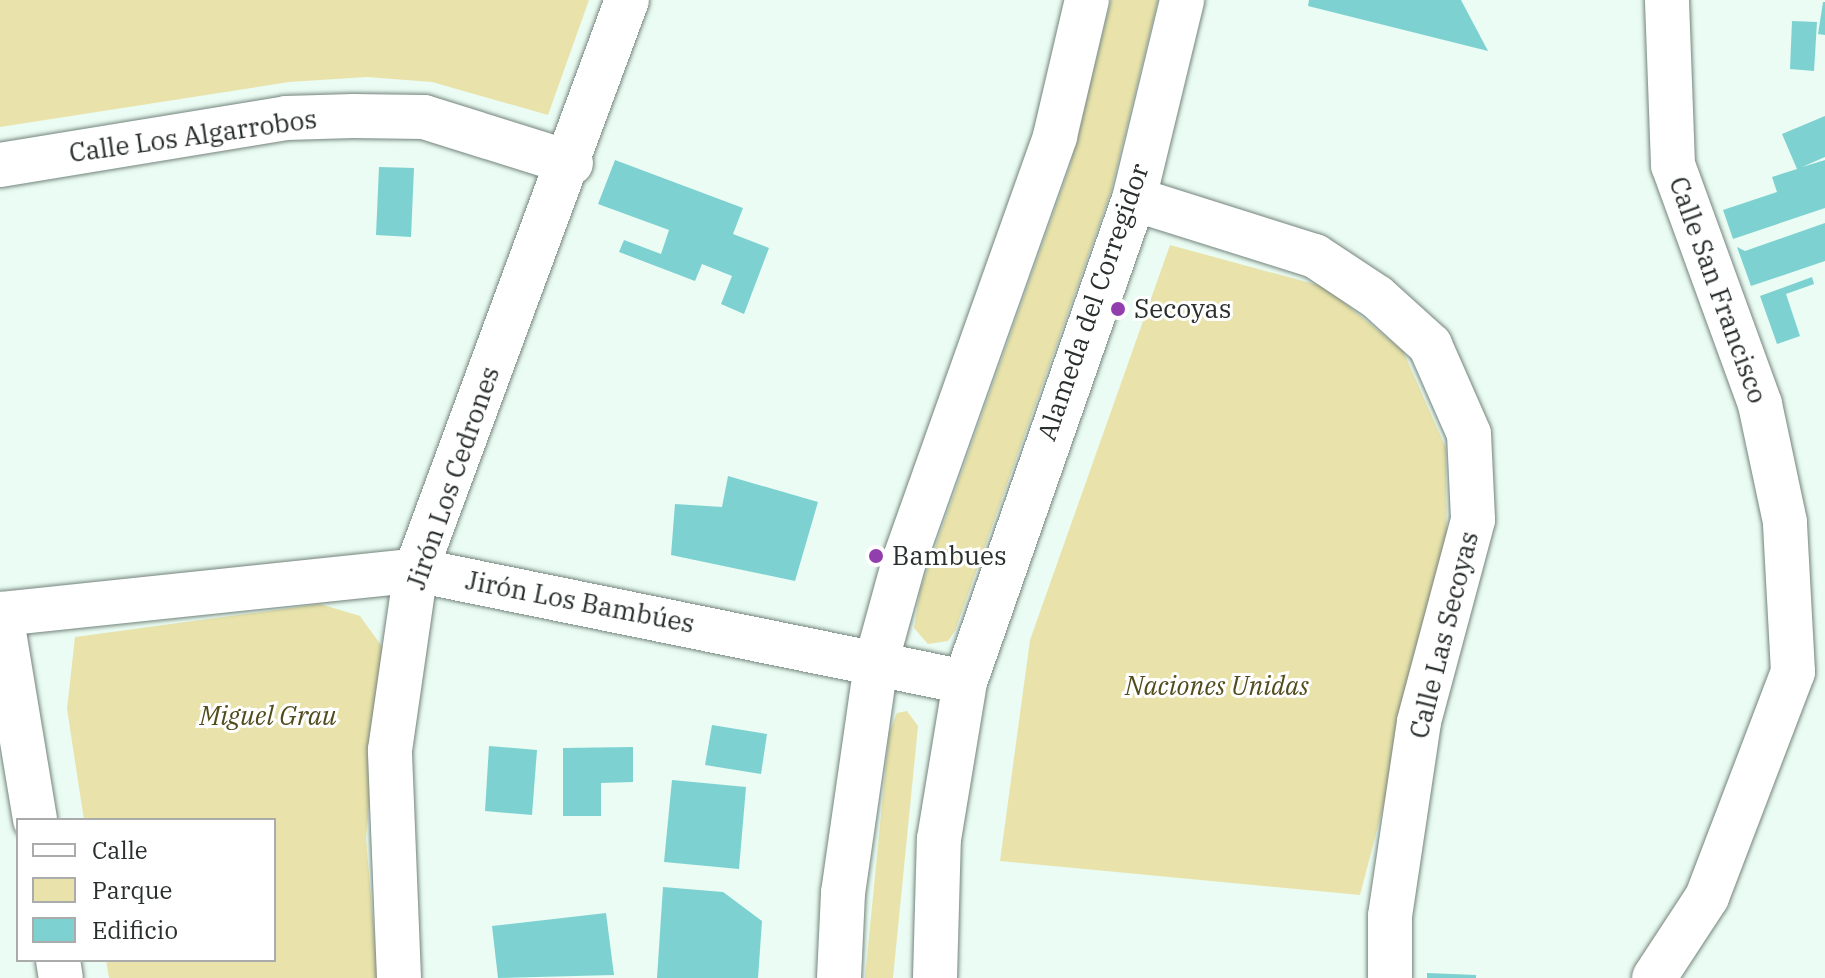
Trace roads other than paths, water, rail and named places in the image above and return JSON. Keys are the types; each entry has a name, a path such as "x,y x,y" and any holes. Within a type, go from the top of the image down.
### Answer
{"street":[{"name":"Jirón Los Cedrones","path":"399,978 390,750 416,570 571,163 627,0"},
{"path":"839,978 843,893 876,663 904,561 1055,136 1087,0"},
{"name":"Alameda del Corregidor","path":"935,978 939,839 965,682 1134,199 1182,0"},
{"name":"Calle San Francisco","path":"1654,978 1707,897 1793,672 1785,522 1760,404 1673,165 1667,0"},
{"name":"Calle Los Algarrobos","path":"0,165 286,118 353,116 424,117 571,163"},
{"name":"Calle Las Secoyas","path":"1134,199 1315,256 1377,297 1430,345 1469,434 1473,520 1419,722 1390,916 1390,978"},
{"name":"Jirón Los Bambúes","path":"1,614 416,570 965,682"},
{"path":"1,614 35,818"},
{"path":"1793,672 1825,640"}],"place":[{"name":"Secoyas","path":"1118,309"},
{"name":"Bambues","path":"876,556"}],"park label":[{"name":"Naciones Unidas","path":"1217,686"},
{"name":"Miguel Grau","path":"268,716"}]}
